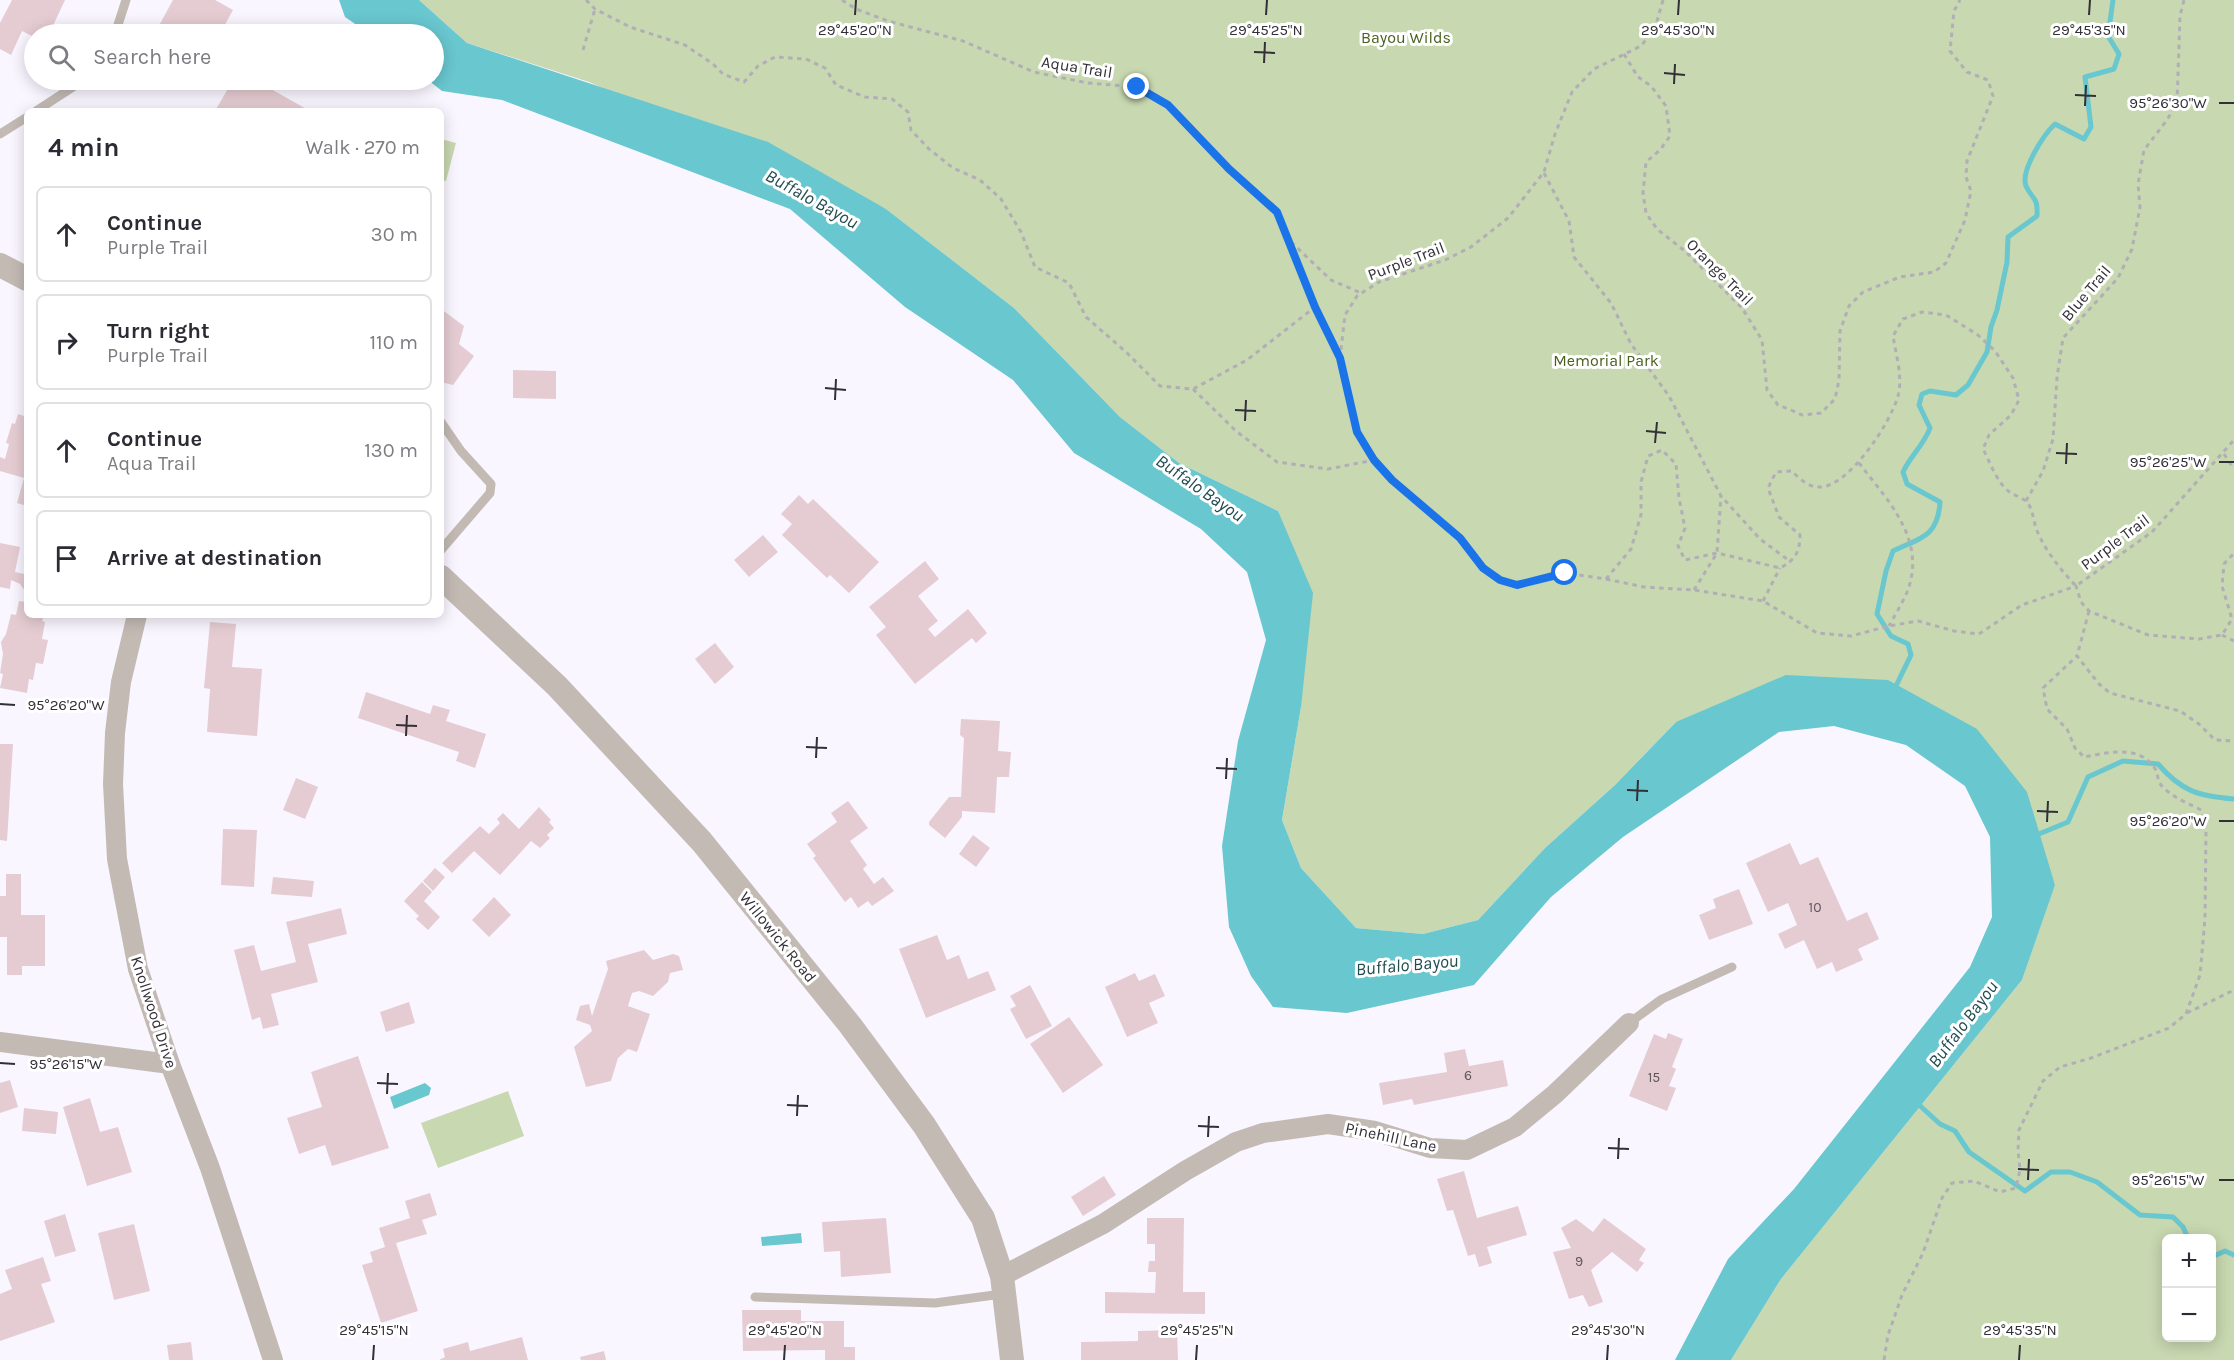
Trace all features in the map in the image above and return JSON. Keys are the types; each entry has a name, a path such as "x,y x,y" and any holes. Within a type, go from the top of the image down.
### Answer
{"street":[{"path":"0,265 24,277"},
{"name":"Willowick Road","path":"444,580 557,686 702,842 850,1025 931,1134 983,1218 1003,1285 1012,1360"},
{"name":"Knollwood Drive","path":"136,618 121,682 115,733 113,784 117,859 138,969 170,1064 210,1168 273,1360"},
{"name":"Pinehill Lane","path":"1003,1285 1185,1171 1236,1142 1263,1132 1328,1124 1375,1131 1430,1148 1467,1150 1515,1127 1555,1094 1629,1023"},
{"path":"0,1042 170,1064"}],"lane":[{"path":"118,24 126,0"},
{"path":"41,108 68,90"},
{"path":"0,135 24,119"},
{"path":"444,426 461,451 491,484 490,493 444,547"},
{"path":"1629,1023 1662,999 1732,967"},
{"path":"755,1297 935,1302 1003,1285"}],"path":[{"path":"585,0 595,9 630,27 685,45 713,64 723,74 744,82 758,66 775,57 806,59 825,68 836,85 865,97 892,99 908,112 911,130 929,149 953,168 980,180 1001,199 1021,232 1035,267 1069,283 1086,317 1160,386 1193,389 1247,360 1315,307"},
{"name":"Aqua Trail","path":"842,0 856,9 888,21 963,41 1034,72 1088,83 1137,87 1168,105 1229,169 1277,212 1315,307 1340,358"},
{"name":"Purple Trail","path":"1663,0 1655,28 1641,46 1594,69 1572,92 1555,134 1544,172 1508,219 1471,247 1445,260 1379,282 1357,296 1345,315 1340,358 1357,432 1374,460 1392,480 1460,538 1483,568 1500,580 1517,585 1565,573 1644,587 1694,590 1763,601"},
{"name":"Orange Trail","path":"1624,54 1638,77 1651,86 1666,106 1670,136 1660,150 1646,162 1643,193 1646,213 1657,229 1686,252 1742,308 1762,340 1767,390 1778,405 1802,415 1821,413 1835,399 1839,380 1840,331 1849,306 1863,292 1900,277 1934,272 1946,263 1965,220 1971,190 1966,177 1967,161 1993,96 1988,80 1967,72 1950,51 1954,11 1960,0"},
{"name":"Blue Trail","path":"2026,501 2043,471 2053,439 2057,377 2063,338 2118,278 2132,249 2140,207 2138,184 2144,150 2177,103 2180,16 2184,0"},
{"path":"583,50 595,9"},
{"path":"1544,172 1569,221 1574,257 1611,303 1632,344 1669,396 1721,496 1760,539 1791,562"},
{"name":"Aqua Trail","path":"1290,241 1331,280 1361,293"},
{"path":"2026,501 2007,490 1983,449 1989,435 2011,415 2019,400 2013,378 1995,351 1978,335 1946,315 1922,312 1903,319 1893,336 1899,371 1898,396 1874,445 1858,462 1830,484 1820,488 1808,484 1791,471 1776,472 1768,488 1779,517 1800,535 1800,549 1791,562 1780,568 1763,601 1817,633 1851,636 1918,621 1954,631 1979,634 2022,605 2076,586 2081,602 2089,611 2148,635 2199,639 2222,635 2234,640"},
{"path":"1193,389 1236,431 1277,462 1328,469 1374,460"},
{"name":"Purple Trail","path":"2026,501 2032,510 2037,531 2055,564 2076,586 2152,532 2224,454 2234,440"},
{"path":"1606,579 1631,549 1641,515 1641,482 1648,456 1662,450 1676,464 1685,528 1678,546 1685,560 1717,552 1780,568"},
{"path":"2224,454 2234,469"},
{"path":"1858,462 1901,519 1911,549 1912,578 1889,626"},
{"path":"1694,590 1717,552 1721,496"},
{"path":"2222,635 2232,619 2222,586 2224,564 2234,553"},
{"path":"2089,611 2077,656 2043,688 2047,709 2067,729 2074,748 2084,757 2121,750 2140,756 2154,767 2160,784 2178,798 2201,810 2206,830 2205,918 2200,975 2186,1014"},
{"path":"2077,656 2099,684 2110,693 2180,711 2199,724 2215,740 2234,741"},
{"path":"1884,1360 1888,1335 1902,1294 1923,1253 1942,1198 1952,1183 1974,1181 2000,1192 2016,1188 2020,1170 2019,1130 2043,1081 2060,1067 2169,1028 2186,1014 2234,990"}],"green space":[{"name":"Memorial Park","path":"419,0 2234,0 2234,1360 1731,1360 1781,1279 2022,980 2055,884 1977,729 1676,722 1615,785 1545,848 1478,920 1423,934 1356,928 1301,868 1282,820 1301,707 1278,511 1179,463 1120,417 1014,308 886,209 589,82 467,43"},
{"path":"444,140 456,143 446,181 444,181"},
{"path":"508,1091 524,1136 438,1168 421,1123"}],"water":[{"name":"Buffalo Bayou","path":"339,0 419,0 467,43 768,142 886,209 1014,308 1120,417 1179,463 1278,511 1313,593 1301,707 1282,820 1301,868 1356,928 1423,934 1478,920 1545,848 1615,785 1676,722 1786,675 1888,680 1977,729 2027,792 2055,885 2022,980 1781,1279 1731,1360 1675,1360 1728,1259 1794,1189 1970,967 1992,917 1990,837 1965,786 1906,745 1834,726 1779,732 1623,837 1551,897 1474,985 1347,1013 1273,1007 1251,976 1229,927 1222,846 1238,741 1266,640 1247,572 1201,529 1074,453 1013,380 905,307 790,209 502,100 442,91 444,90 444,24 355,24 345,17"},
{"path":"425,1083 431,1088 429,1095 394,1109 390,1097"},
{"path":"801,1233 802,1243 762,1246 761,1237"}],"building":[{"path":"12,0 65,0 54,24 24,24 24,32 22,31 11,55 0,49 0,23"},
{"path":"173,0 215,0 233,10 225,24 160,24"},
{"path":"227,90 273,90 305,108 217,108"},
{"path":"444,311 464,326 459,344 474,356 453,385 444,383"},
{"path":"513,370 556,371 556,399 513,398"},
{"path":"18,414 24,416 24,478 0,471 0,457 5,459 9,444 6,443 12,423 15,424"},
{"path":"24,478 24,505 17,503"},
{"path":"799,495 808,504 813,499 879,562 849,593 830,575 827,578 782,535 792,524 781,514"},
{"path":"763,535 778,552 749,577 734,560"},
{"path":"0,543 20,547 15,572 24,574 24,590 20,584 11,580 10,589 0,587"},
{"path":"925,561 939,579 918,596 938,621 928,629 935,637 968,609 987,633 976,643 972,638 915,684 876,635 886,627 869,607"},
{"path":"19,601 24,602 24,618 43,618 42,621 45,622 42,639 48,640 43,664 36,663 33,680 29,679 27,693 0,688 3,674 0,673 3,654 1,642 6,634 11,614 16,615"},
{"path":"210,622 236,624 232,667 262,669 257,736 207,732 210,689 204,688"},
{"path":"715,643 734,667 715,684 695,659"},
{"path":"366,692 430,714 433,705 450,710 446,721 486,734 475,768 456,761 459,752 358,718"},
{"path":"961,719 1000,721 998,751 1011,752 1009,777 997,777 995,813 962,811 962,817 945,838 929,825 929,822 949,797 961,797 964,738 960,735"},
{"path":"0,744 13,744 7,841 0,840"},
{"path":"296,778 318,787 305,819 283,810"},
{"path":"848,801 868,828 850,841 867,865 863,869 874,884 883,877 894,891 872,906 868,901 858,908 851,897 845,902 813,858 816,856 807,844 837,822 831,813"},
{"path":"539,807 551,820 549,822 554,828 547,835 550,838 540,848 531,841 500,875 474,851 452,873 442,863 480,826 489,834 500,823 497,819 503,813 519,829"},
{"path":"223,829 257,830 254,887 221,885"},
{"path":"973,835 990,848 976,867 959,854"},
{"path":"1790,843 1800,865 1818,857 1847,921 1867,912 1879,939 1858,949 1863,960 1836,972 1832,962 1817,969 1804,940 1785,949 1778,934 1797,925 1788,903 1768,912 1746,863"},
{"path":"435,868 445,877 433,891 423,881"},
{"path":"6,874 21,874 21,915 45,915 45,966 22,966 22,975 7,975 7,937 0,937 0,896 6,896"},
{"path":"273,877 314,881 312,897 271,894"},
{"path":"422,882 432,892 424,901 440,917 428,930 416,919 419,916 404,901"},
{"path":"1739,889 1753,924 1709,940 1699,915 1716,908 1713,899"},
{"path":"494,897 511,915 489,937 472,920"},
{"path":"341,908 347,934 308,944 318,982 271,994 279,1025 263,1029 260,1017 252,1020 234,950 254,945 261,971 296,962 286,922"},
{"path":"937,935 947,960 959,955 968,979 988,971 996,990 926,1018 899,949"},
{"path":"644,950 653,960 673,954 679,956 683,970 670,973 668,982 653,996 639,991 632,993 628,1006 650,1014 637,1052 628,1049 618,1058 611,1081 586,1087 574,1047 592,1031 590,1025 576,1020 580,1006 589,1004 592,1016 608,969 606,961"},
{"path":"1135,973 1139,981 1155,974 1165,996 1149,1003 1158,1023 1127,1037 1105,987"},
{"path":"1030,985 1052,1026 1026,1039 1010,1009 1016,1006 1010,996"},
{"path":"409,1002 415,1023 386,1032 380,1012"},
{"path":"1069,1017 1103,1065 1063,1093 1030,1044"},
{"path":"1668,1033 1683,1039 1672,1067 1676,1069 1669,1086 1676,1088 1667,1111 1629,1096 1654,1034 1666,1039"},
{"path":"1465,1049 1469,1066 1503,1060 1508,1086 1414,1105 1412,1099 1383,1105 1379,1083 1447,1072 1444,1053"},
{"path":"358,1056 389,1148 332,1166 325,1145 299,1154 287,1118 322,1107 311,1072"},
{"path":"10,1080 18,1107 0,1113 0,1083"},
{"path":"90,1098 100,1132 118,1127 132,1172 87,1186 63,1107"},
{"path":"24,1108 58,1112 56,1134 22,1131"},
{"path":"1464,1171 1477,1218 1518,1206 1527,1235 1487,1247 1492,1263 1479,1267 1475,1254 1468,1256 1453,1210 1447,1211 1437,1179"},
{"path":"1104,1176 1116,1195 1083,1216 1071,1197"},
{"path":"430,1193 437,1215 422,1220 427,1234 396,1243 418,1311 381,1323 362,1265 373,1262 370,1252 385,1247 379,1228 410,1218 405,1201"},
{"path":"65,1214 76,1251 55,1257 44,1221"},
{"path":"886,1218 891,1273 841,1277 840,1251 824,1252 822,1222"},
{"path":"1147,1218 1184,1218 1183,1292 1205,1292 1205,1314 1105,1313 1105,1292 1155,1293 1156,1272 1148,1272 1149,1261 1155,1261 1155,1244 1147,1244"},
{"path":"1604,1218 1646,1249 1639,1260 1644,1263 1637,1272 1612,1252 1591,1270 1603,1302 1589,1307 1583,1295 1569,1299 1553,1252 1571,1248 1561,1228 1576,1219 1593,1232"},
{"path":"134,1224 150,1291 114,1300 98,1233"},
{"path":"43,1257 51,1281 41,1284 55,1322 0,1341 0,1294 12,1289 5,1270"},
{"path":"742,1310 801,1310 801,1321 844,1321 844,1347 855,1347 855,1360 825,1360 825,1350 743,1351"},
{"path":"1177,1330 1178,1360 1081,1360 1081,1342 1138,1341 1138,1331"},
{"path":"522,1337 528,1360 439,1360 445,1357 443,1349 468,1342 470,1351"},
{"path":"191,1342 193,1360 169,1360 167,1345"},
{"path":"604,1351 606,1360 581,1360 580,1357"}],"waterway":[{"path":"1894,690 1911,655 1908,644 1891,636 1877,614 1886,571 1893,551 1926,535 1936,523 1939,514 1940,502 1907,484 1903,472 1930,428 1919,405 1922,394 1930,391 1956,395 1968,385 1987,352 2007,262 2008,237 2037,216 2036,202 2026,186 2026,171 2039,144 2055,124 2084,139 2091,127 2085,77 2114,69 2119,54 2108,36 2113,0"},
{"path":"2034,836 2068,822 2088,777 2123,761 2158,764 2183,787 2201,794 2234,799"},
{"path":"1917,1103 1940,1124 1955,1131 1969,1152 2025,1191 2051,1172 2070,1172 2097,1182 2140,1215 2173,1217 2186,1234"},
{"path":"2216,1255 2225,1251 2234,1255"}],"route":[{"path":"1137,87 1168,105 1229,169 1277,212 1315,307 1340,358 1357,432 1374,460 1392,480 1460,538 1483,568 1500,580 1517,585 1565,573"}],"park label":[{"name":"Bayou Wilds","path":"1406,37"}]}
